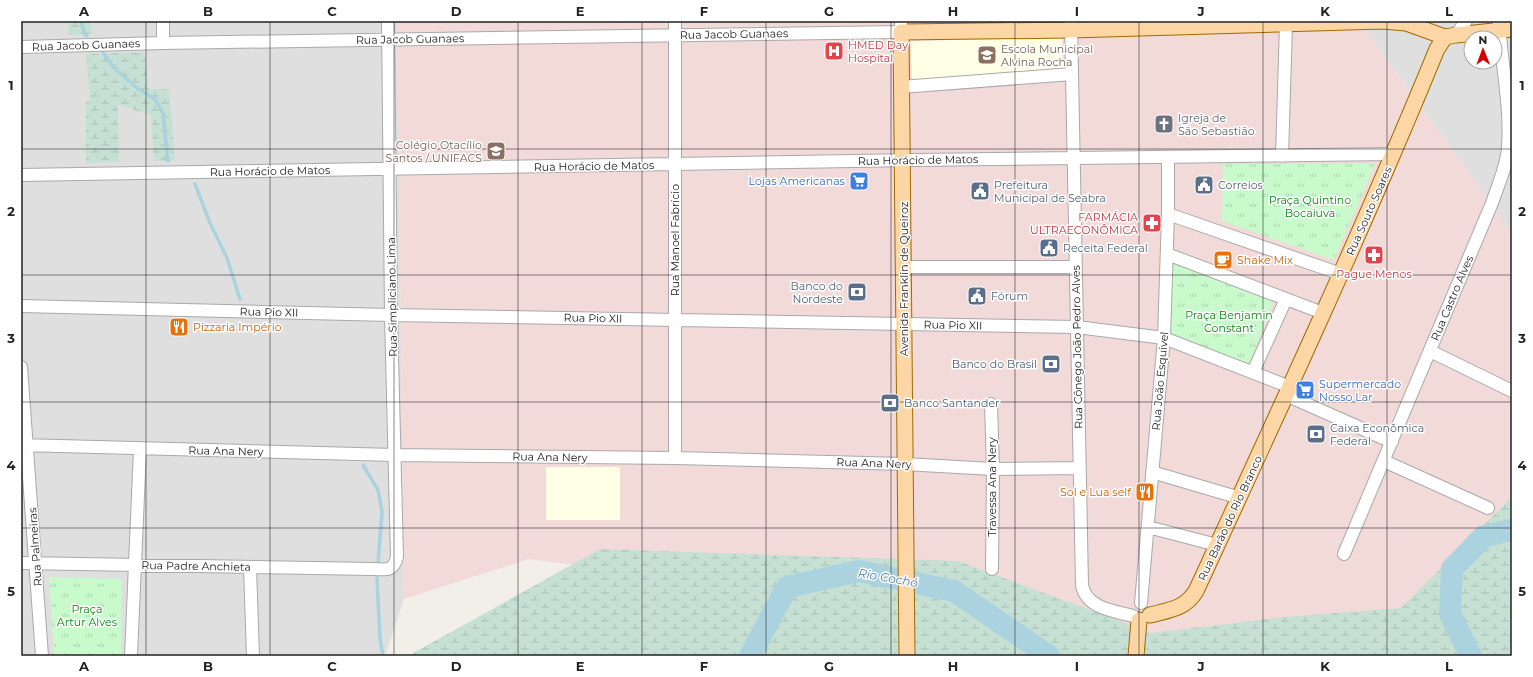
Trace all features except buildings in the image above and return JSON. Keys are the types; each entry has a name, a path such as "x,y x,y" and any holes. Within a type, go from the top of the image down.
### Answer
{"main road":[{"name":"Rua Jacob Guanaes","path":"901,27 1286,24 1370,21 1406,23 1420,27 1431,39 1446,40"},
{"name":"Avenida Franklin de Queiroz","path":"901,27 907,656"},
{"path":"1446,40 1505,28"},
{"name":"Rua Souto Soares","path":"1288,391 1446,40"},
{"name":"Rua Barão do Rio Branco","path":"1141,613 1174,609 1184,605 1191,599 1240,498 1288,391"},
{"name":"Rua João Esquivel","path":"1136,656 1137,636 1141,613"}],"street":[{"path":"163,21 163,43"},
{"name":"Rua Simpliciano Lima","path":"388,21 391,169 391,315 397,557 395,564 389,569"},
{"name":"Rua Manoel Fabrício","path":"675,21 675,458"},
{"name":"Rua Souto Soares","path":"1446,40 1466,21"},
{"path":"1282,156 1286,24"},
{"name":"Rua Cônego João Pedro Alves","path":"1071,25 1082,585 1083,592 1088,599 1095,604 1141,613"},
{"name":"Rua Jacob Guanaes","path":"21,47 163,43 675,35 901,27"},
{"name":"Rua Castro Alves","path":"1344,554 1492,203 1503,173 1508,148 1505,28"},
{"path":"901,87 1072,74"},
{"path":"1168,158 1394,154"},
{"name":"Rua Horácio de Matos","path":"21,175 902,160 1168,158"},
{"name":"Rua João Esquivel","path":"1141,613 1164,338 1168,214 1168,158"},
{"path":"1168,214 1341,274"},
{"path":"1167,254 1323,313"},
{"path":"904,267 1076,268"},
{"path":"1253,372 1286,299"},
{"name":"Rua Pio XII","path":"21,306 391,315 1077,327 1164,338"},
{"path":"1164,338 1253,372 1288,391 1392,442"},
{"path":"1430,351 1512,391"},
{"name":"Rua Palmeiras","path":"21,367 24,445 36,563 42,656"},
{"name":"Travessa Ana Nery","path":"991,404 993,469 992,569"},
{"name":"Rua Ana Nery","path":"24,445 395,455 675,458 904,464 993,469 1079,468"},
{"path":"131,656 140,449"},
{"path":"1384,461 1488,508"},
{"path":"1152,472 1240,498"},
{"path":"1148,527 1217,545"},
{"name":"Rua Padre Anchieta","path":"21,563 389,569"},
{"path":"250,567 253,656"}],"shaded area":[{"path":"21,21 397,21 404,599 385,656 21,656"},
{"path":"397,21 1075,21 1075,24 1359,21 1512,233 1512,493 1467,615 1131,640 529,559 404,599"},
{"path":"1359,21 1512,21 1512,233"},
{"name":"Escola Municipal Alvina Rocha","path":"1062,38 1063,70 912,81 911,41"},
{"path":"546,467 620,467 620,520 546,520"}],"green space":[{"path":"68,21 90,21 93,34 69,35"},
{"path":"144,52 149,89 169,89 175,161 154,161 151,115 118,105 119,162 86,163 86,101 90,101 86,54"},
{"name":"Praça Quintino Bocaiuva","path":"1223,164 1375,164 1334,260 1222,221"},
{"name":"Praça Benjamin Constant","path":"1172,263 1273,302 1249,364 1171,334"},
{"path":"1512,497 1512,656 408,656 600,549 958,561 1152,633 1284,617 1401,608"},
{"name":"Praça Artur Alves","path":"49,577 122,579 121,656 54,656"}],"waterway":[{"path":"81,21 85,35 87,36"},
{"path":"102,51 115,69 137,88 155,99 163,114 168,161"},
{"path":"195,184 210,223 227,258 240,299"},
{"path":"363,465 378,490 382,512 378,563"},
{"name":"Rio Cochó","path":"1471,656 1450,614 1452,569 1484,536 1512,530"},
{"name":"Rio Cochó","path":"750,656 787,587 859,571 954,591 1049,656"},
{"path":"377,578 380,639 383,656"}],"place":[{"name":"HMED Day Hospital","path":"834,51"},
{"name":"Escola Municipal Alvina Rocha","path":"987,55"},
{"name":"Igreja de São Sebastião","path":"1164,124"},
{"name":"Colégio Otacílio Santos / UNIFACS","path":"496,151"},
{"name":"Lojas Americanas","path":"859,181"},
{"name":"Correios","path":"1204,185"},
{"name":"Prefeitura Municipal de Seabra","path":"980,191"},
{"name":"FARMÁCIA ULTRAECONÔMICA","path":"1152,223"},
{"name":"Receita Federal","path":"1049,248"},
{"name":"Pague Menos","path":"1374,255"},
{"name":"Shake Mix","path":"1223,260"},
{"name":"Banco do Nordeste","path":"857,292"},
{"name":"Fórum","path":"977,296"},
{"name":"Pizzaria Império","path":"179,327"},
{"name":"Banco do Brasil","path":"1051,364"},
{"name":"Supermercado Nosso Lar","path":"1305,390"},
{"name":"Banco Santander","path":"890,403"},
{"name":"Caixa Econômica Federal","path":"1316,434"},
{"name":"Sol e Lua self","path":"1145,492"}]}
